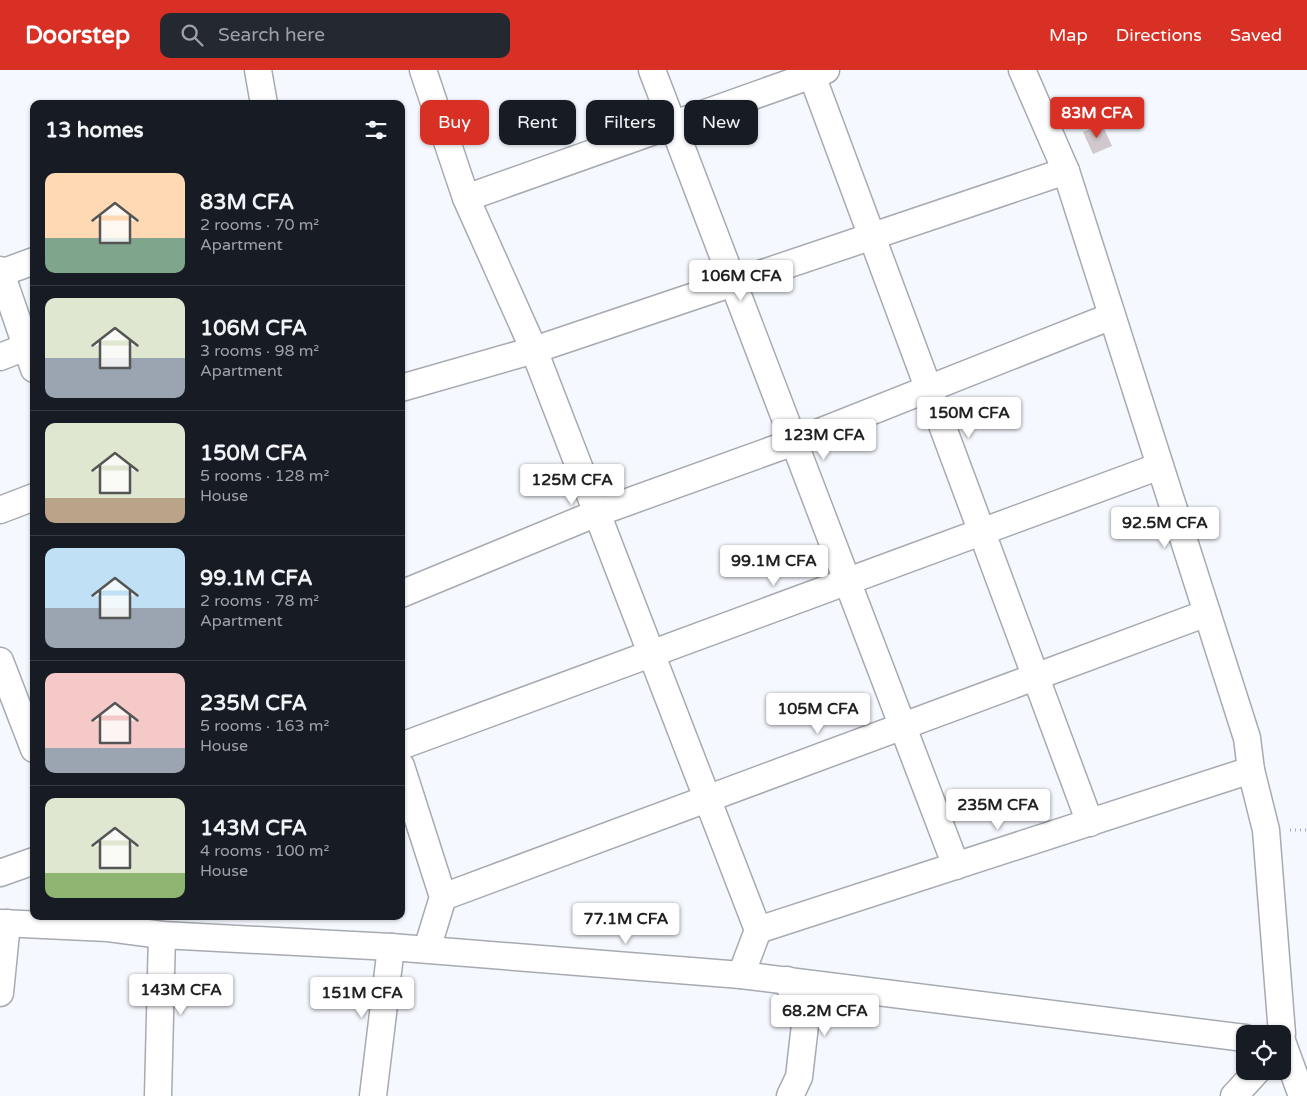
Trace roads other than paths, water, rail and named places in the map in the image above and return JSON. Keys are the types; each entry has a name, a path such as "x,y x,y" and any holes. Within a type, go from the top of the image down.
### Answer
{"street":[{"path":"258,70 263,100"},
{"path":"423,70 466,198 534,350 758,930 741,974"},
{"path":"652,70 664,100"},
{"path":"1022,70 1066,171 1247,738 1251,770 1266,830 1281,1025"},
{"path":"674,124 816,72 872,236 1090,823"},
{"path":"674,127 956,866"},
{"path":"466,198 614,145"},
{"path":"405,387 534,350 1066,171"},
{"path":"0,357 30,358 0,271 30,262"},
{"path":"405,592 597,512 794,442 1112,316"},
{"path":"405,745 1160,466"},
{"path":"0,510 30,499"},
{"path":"443,896 1207,613"},
{"path":"0,660 30,738"},
{"path":"758,930 1251,770"},
{"path":"405,778 443,896 427,949"},
{"path":"0,874 30,863"},
{"path":"0,993 3,923 105,922 162,935 427,949 741,974 1236,1037"},
{"path":"158,1096 162,935"},
{"path":"373,1096 391,947"},
{"path":"787,980 806,1025 798,1077 790,1096"},
{"path":"1291,1065 1302,1096"},
{"path":"1234,1096 1249,1080"}]}
